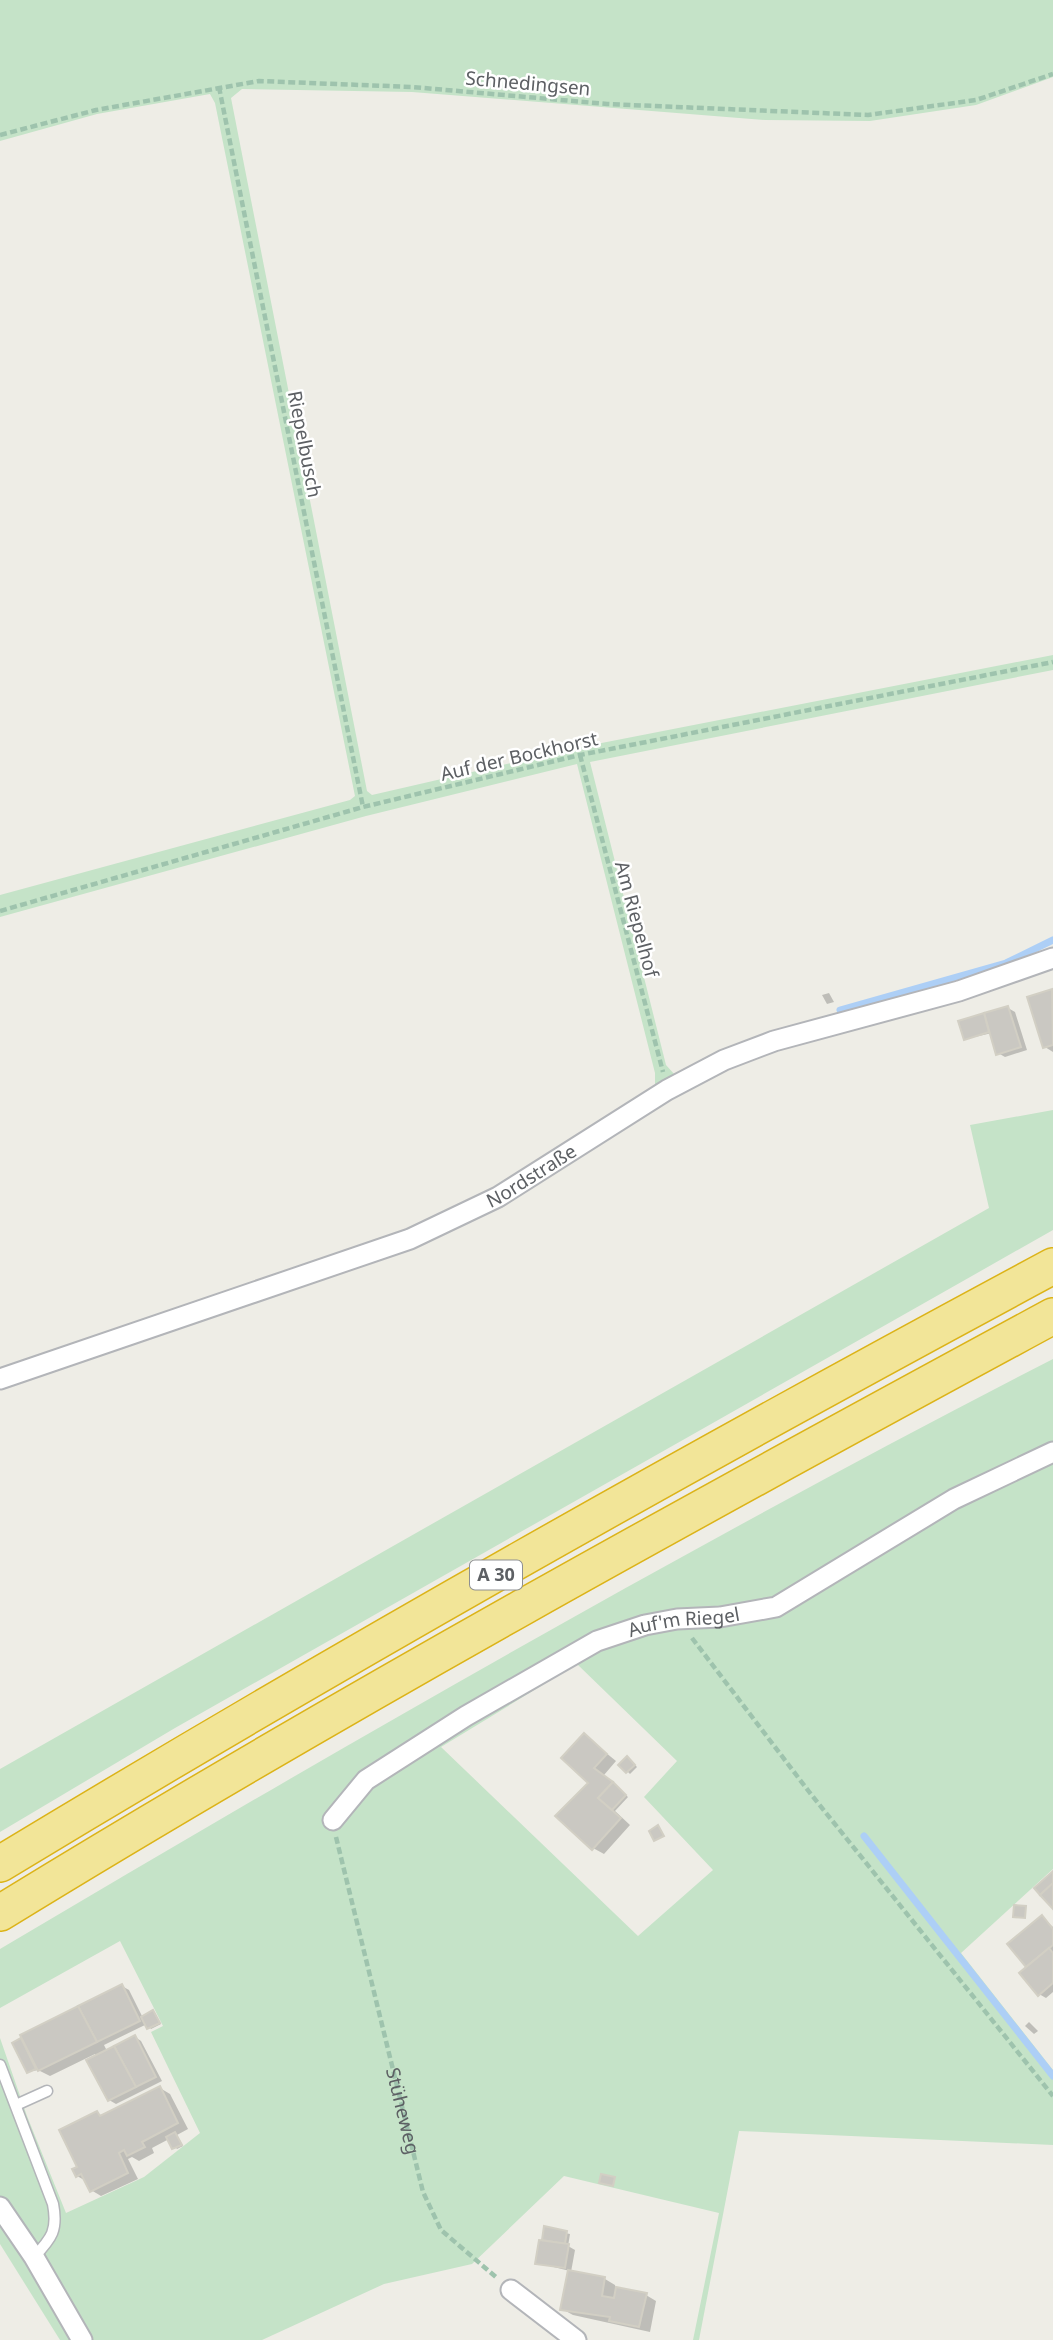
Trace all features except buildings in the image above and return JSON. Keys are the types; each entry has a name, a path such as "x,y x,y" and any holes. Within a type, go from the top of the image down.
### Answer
{"highway":[{"name":"A 30","path":"0,1864 177,1757 629,1499 1053,1266"},
{"name":"A 30","path":"0,1913 201,1792 674,1522 1053,1316"}],"street":[{"name":"Nordstraße","path":"0,1379 410,1239 498,1197 667,1090 724,1060 774,1041 959,991 1053,958"},
{"name":"Auf'm Riegel","path":"333,1820 366,1780 466,1716 597,1641 645,1625 677,1619 720,1617 776,1607 954,1499 1053,1452"},
{"path":"0,2207 34,2257 82,2340"},
{"path":"511,2290 576,2340"}],"lane":[{"path":"0,2065 53,2204 57,2223 53,2237 34,2257"},
{"path":"16,2105 47,2091"}],"path":[{"name":"Schnedingsen","path":"0,135 96,110 259,81 412,87 607,104 867,115 975,100 1053,74"},
{"name":"Riepelbusch","path":"219,87 363,807"},
{"name":"Auf der Bockhorst","path":"0,911 363,807 580,755 1053,662"},
{"name":"Am Riepelhof","path":"580,755 667,1090"},
{"path":"677,1619 810,1793 1053,2096"},
{"name":"Stüheweg","path":"333,1820 423,2192 441,2230 511,2290"}],"green space":[{"path":"0,0 1053,0 1053,77 976,105 870,121 765,120 412,92 242,89 231,98 367,791 372,795 576,748 1053,655 1053,670 590,762 666,1065 675,1075 655,1087 655,1073 577,764 366,816 0,917 0,895 350,800 355,796 215,103 210,94 97,114 0,141"},
{"path":"1053,1110 1053,1230 175,1728 0,1832 0,1769 989,1208 970,1125"},
{"path":"1053,1359 1053,1869 961,1953 1053,2070 1053,2145 739,2131 699,2340 693,2340 719,2213 564,2176 472,2264 384,2284 262,2340 60,2340 0,2244 0,2038 27,2116 66,2213 144,2177 200,2133 151,2032 163,2026 120,1941 0,2008 0,1949 522,1646 919,1429","holes":["577,1664 677,1761 644,1797 713,1870 638,1936 441,1747"]}],"waterway":[{"path":"840,1010 1006,963 1053,940"},
{"path":"864,1836 1053,2076"}]}
